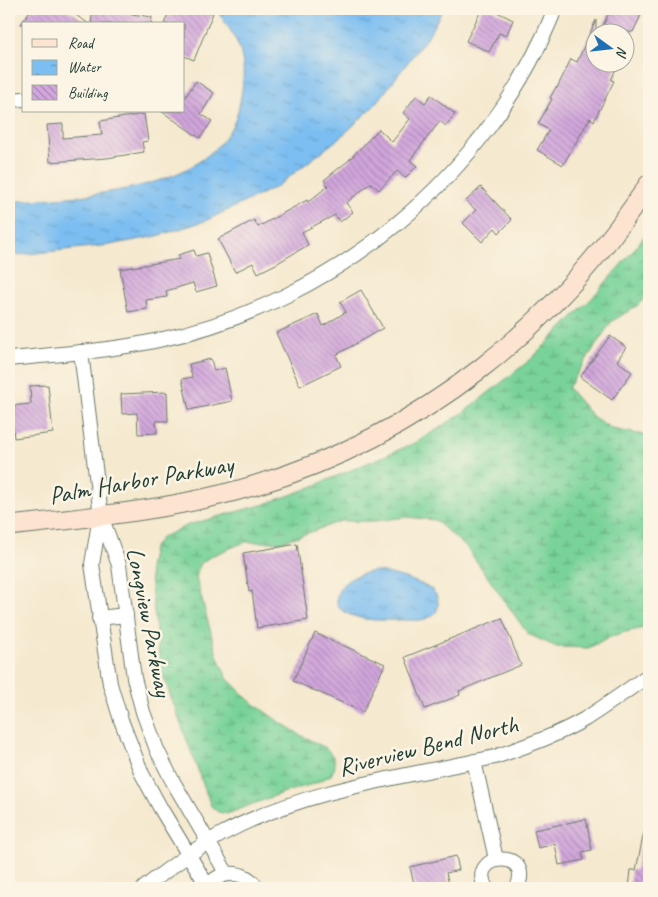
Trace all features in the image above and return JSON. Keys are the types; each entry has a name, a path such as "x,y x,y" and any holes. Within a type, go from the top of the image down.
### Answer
{"street":[{"path":"9,360 82,352 160,340 230,319 294,292 331,272 388,231 426,199 465,157 495,118 522,77 534,56 555,9"},
{"path":"9,100 22,99"},
{"name":"Palm Harbor Parkway","path":"9,526 101,516 186,503 256,485 336,455 384,432 473,374 540,318 600,253 649,184"},
{"path":"82,352 101,516"},
{"name":"Longview Parkway","path":"101,516 119,565 134,678 143,712 172,780 227,874"},
{"name":"Longview Parkway","path":"101,516 92,564 110,684 131,748 152,792 208,888"},
{"path":"99,618 126,614"},
{"name":"Riverview Bend North","path":"144,888 208,841 259,816 298,802 366,784 474,762 502,754 569,728 649,675"},
{"path":"474,762 496,859"},
{"path":"486,888 482,877 484,871 490,862 496,859 508,860 518,868 520,881 517,888"},
{"path":"208,888 219,876 227,874 240,874 252,881 257,888"}],"green space":[{"path":"649,229 649,294 638,305 611,322 568,388 592,416 612,429 649,436 649,627 605,639 589,648 557,647 528,634 467,548 435,520 407,517 375,521 341,521 279,542 245,542 211,556 199,565 196,578 217,655 227,678 249,700 275,719 326,748 334,758 335,767 331,775 316,783 282,793 227,814 218,812 211,806 160,667 149,568 153,548 161,538 188,525 265,504 304,490 417,442 463,413 530,360 593,297 633,251"}],"water":[{"path":"215,9 443,9 428,36 375,105 342,136 276,187 205,221 157,236 110,245 9,256 9,202 67,197 131,188 162,179 190,167 213,150 235,121 243,82 240,49 236,39"},
{"path":"374,571 404,578 428,587 438,600 436,612 431,617 420,620 370,620 353,616 338,607 338,592 342,586 353,578"}],"building":[{"path":"31,9 67,9 86,22 22,22"},
{"path":"93,9 112,9 112,11 152,17 151,22 91,22"},
{"path":"170,9 186,9 195,13 197,9 203,9 213,13 194,60 185,56 185,22 165,22"},
{"path":"482,9 491,9 513,20 506,36 499,33 489,52 466,41"},
{"path":"611,9 644,9 636,26 636,22 605,22"},
{"path":"586,42 586,72 615,72 611,80 614,81 594,121 590,118 563,165 537,150 549,130 538,124 571,59 577,62"},
{"path":"196,81 214,93 201,114 212,121 200,138 162,112 185,112 185,98"},
{"path":"431,95 455,114 446,126 440,121 410,160 417,166 405,178 397,171 379,190 371,183 346,203 353,212 340,222 335,215 302,232 308,245 276,264 258,273 253,263 235,272 218,239 254,220 258,227 307,200 308,202 328,186 324,180 348,161 379,129 392,142 410,119 403,113 416,96 425,103"},
{"path":"144,114 148,141 142,142 144,152 107,158 50,162 47,125 63,124 63,138 102,135 100,121"},
{"path":"481,187 512,220 499,233 495,228 482,242 463,223 476,210 466,201"},
{"path":"194,250 196,256 207,253 217,286 196,292 193,283 166,291 167,297 146,300 147,309 128,312 120,269 180,259 178,255"},
{"path":"361,290 383,328 336,355 341,366 300,386 276,333 318,314 323,326 346,312 340,302"},
{"path":"610,336 626,347 617,361 632,372 612,400 580,377"},
{"path":"211,359 214,371 225,368 232,401 189,410 182,379 192,377 189,364"},
{"path":"48,385 53,433 14,438 10,406 31,404 30,386"},
{"path":"167,392 168,421 156,421 157,433 138,434 137,413 122,414 121,394"},
{"path":"297,544 308,620 257,628 252,591 249,592 243,553"},
{"path":"502,618 521,665 459,691 460,695 425,709 405,657"},
{"path":"315,633 385,664 363,712 293,681"},
{"path":"586,819 592,850 582,852 584,860 559,865 555,844 538,848 534,830"},
{"path":"644,832 649,833 649,888 629,888 631,870 636,870"},
{"path":"456,856 459,870 446,873 450,888 415,888 410,867"}]}
